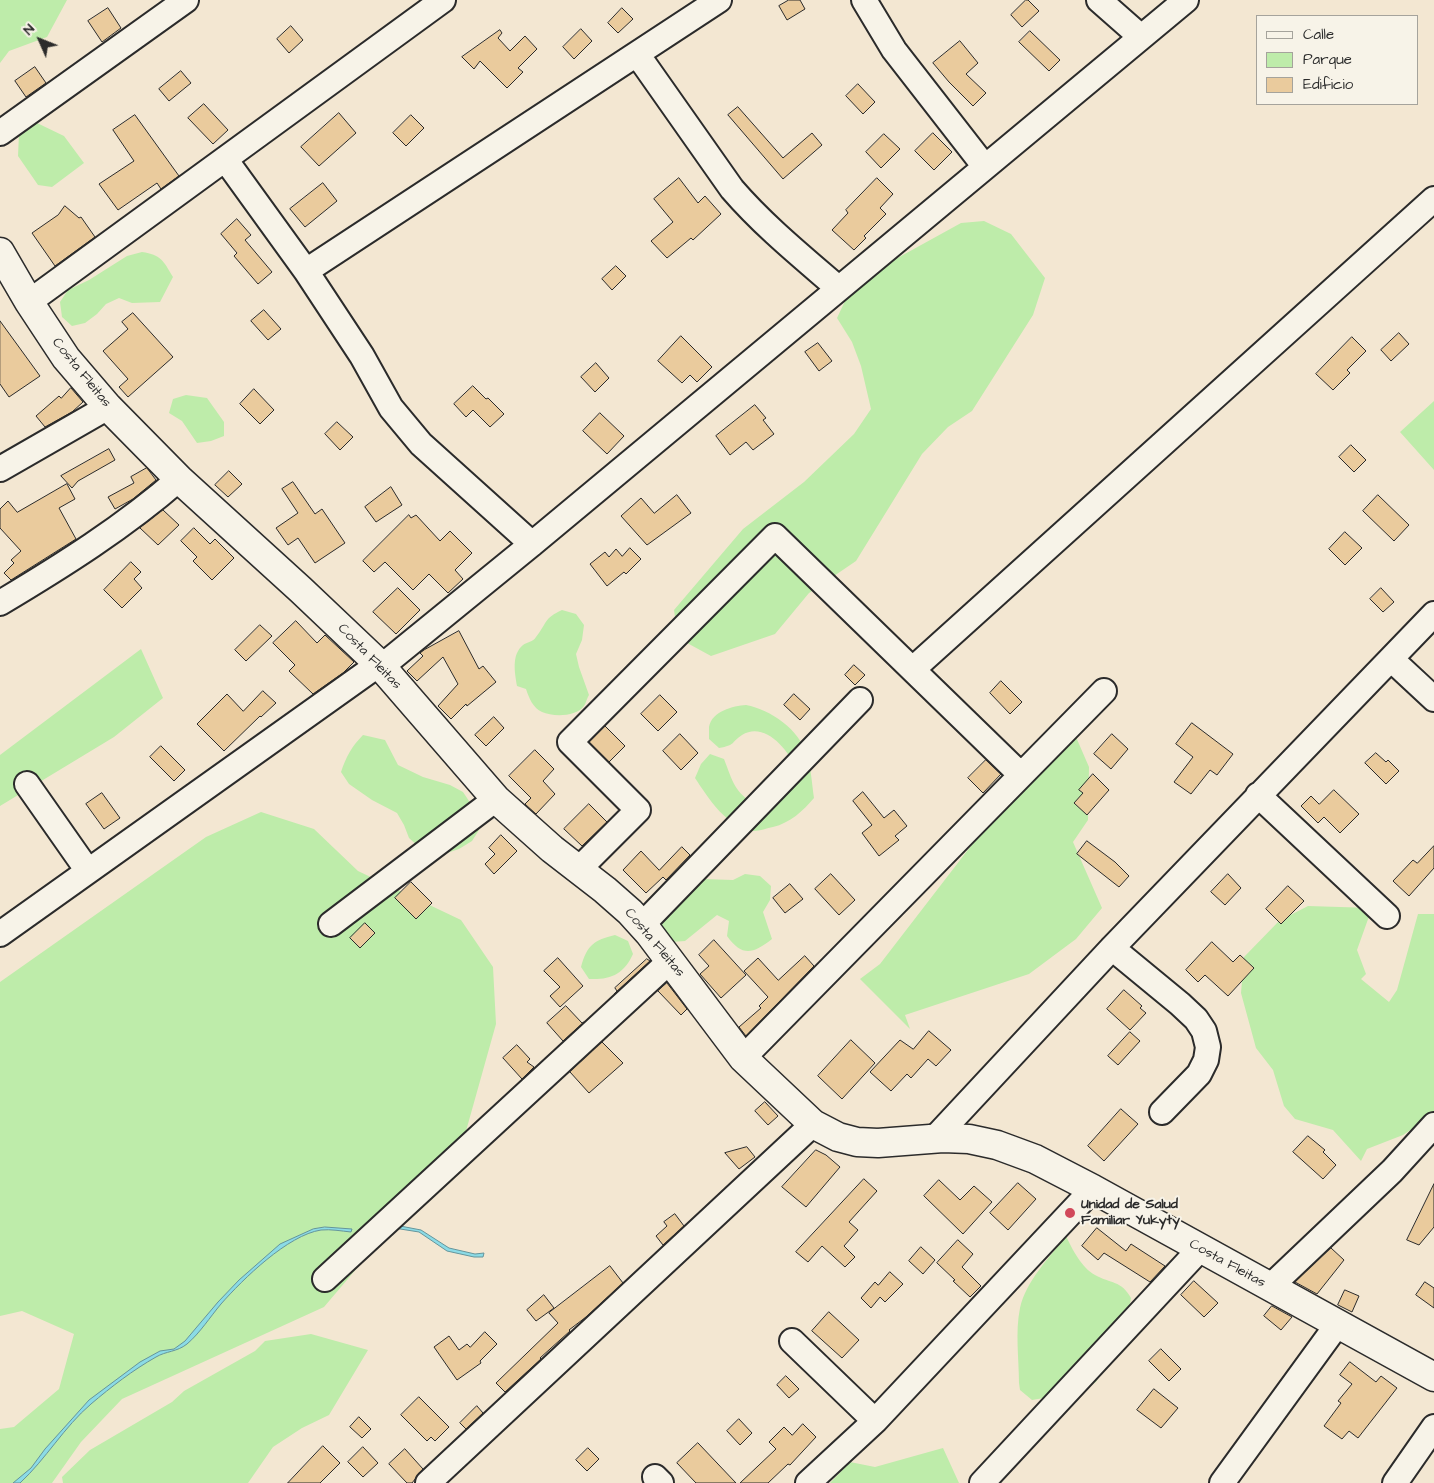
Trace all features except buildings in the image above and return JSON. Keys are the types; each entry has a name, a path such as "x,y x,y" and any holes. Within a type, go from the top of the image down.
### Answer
{"main road":[{"name":"Costa Fleitas","path":"0,252 29,302 66,358 108,407 179,480 301,590 380,666 496,799 552,849 630,912 670,961 743,1058 813,1124 838,1137 857,1142 878,1143 934,1139 969,1140 997,1145 1036,1159 1433,1376"}],"street":[{"path":"0,133 186,0"},
{"path":"29,302 443,0"},
{"path":"306,271 719,0"},
{"path":"864,0 894,50 985,167"},
{"path":"1099,0 1141,37"},
{"path":"0,934 380,666 532,544 1186,0"},
{"path":"637,54 732,189 762,222 838,288"},
{"path":"225,159 306,271 362,356 391,408 421,444 532,544"},
{"path":"913,669 1434,199"},
{"path":"0,469 108,407"},
{"path":"0,603 105,536 179,480"},
{"path":"578,870 638,810 570,742 775,536 1021,775"},
{"path":"934,1139 1112,948 1434,614"},
{"path":"1391,659 1434,699"},
{"path":"743,1058 1104,691"},
{"path":"642,925 860,700"},
{"path":"27,784 88,871"},
{"path":"1258,795 1387,916"},
{"path":"331,924 496,799"},
{"path":"1112,948 1180,1004 1204,1031 1208,1047 1206,1060 1199,1074 1162,1112"},
{"path":"325,1279 670,961"},
{"path":"428,1483 813,1124"},
{"path":"1270,1287 1392,1171 1434,1125"},
{"path":"808,1483 875,1421 1093,1189"},
{"path":"982,1483 1200,1249"},
{"path":"1222,1483 1337,1325"},
{"path":"792,1341 875,1421"},
{"path":"1395,1483 1434,1427"}],"green space":[{"path":"0,0 67,0 47,37 9,51 0,63"},
{"path":"37,123 64,136 84,163 52,187 38,185 18,156 19,134"},
{"path":"984,221 1011,234 1045,278 1033,315 972,411 948,427 922,454 856,561 809,593 775,634 711,656 678,638 674,610 743,529 804,482 854,434 871,409 861,366 852,342 837,318 854,282 961,223"},
{"path":"142,252 161,259 173,277 160,302 132,303 119,298 106,304 85,323 72,326 62,317 60,302 68,290 89,280 127,256"},
{"path":"186,395 207,398 224,422 224,436 211,441 197,443 182,421 169,413 173,399"},
{"path":"1434,401 1434,470 1400,432"},
{"path":"562,610 576,614 584,625 582,640 576,654 589,695 584,706 576,712 564,715 547,714 536,708 526,689 517,686 515,659 519,649 535,639 549,618"},
{"path":"141,649 163,698 114,737 0,806 0,755"},
{"path":"746,705 774,716 798,737 807,755 814,798 801,812 791,819 779,825 756,831 735,824 727,818 712,803 695,778 701,764 710,754 724,759 735,786 743,796 756,805 795,767 787,752 767,734 750,732 742,735 731,745 719,748 709,739 709,727 714,717 729,708"},
{"path":"363,735 385,740 398,765 463,792 479,816 479,830 472,841 459,849 447,853 419,847 409,838 397,813 372,800 349,784 341,772 350,752"},
{"path":"1076,737 1089,767 1088,820 1073,842 1102,908 1076,939 1029,974 905,1015 910,1029 860,979 880,964 984,829 1022,785"},
{"path":"261,812 314,829 358,871 461,920 493,967 496,1024 466,1131 385,1215 358,1267 324,1307 122,1399 81,1442 52,1483 0,1483 0,1429 14,1427 59,1389 74,1334 22,1311 0,1316 0,982 206,837"},
{"path":"745,874 760,876 771,886 770,900 763,912 772,939 765,944 748,951 738,947 727,936 729,921 717,915 685,941 671,942 661,932 663,917 703,879 733,880"},
{"path":"1308,906 1372,908 1357,950 1366,974 1361,979 1389,1002 1397,990 1418,914 1434,914 1434,1114 1403,1135 1367,1149 1361,1161 1333,1130 1295,1119 1284,1106 1273,1070 1256,1048 1241,993 1244,957 1279,921"},
{"path":"615,935 628,941 633,954 629,961 621,971 610,977 589,979 581,967 586,953 592,945 602,939"},
{"path":"1066,1236 1074,1252 1090,1272 1119,1285 1131,1298 1125,1333 1096,1382 1080,1392 1032,1400 1020,1390 1019,1383 1017,1336 1020,1308 1027,1288"},
{"path":"311,1334 368,1350 329,1415 302,1428 273,1447 248,1483 63,1483 62,1477 90,1450 172,1402 184,1391 255,1351 265,1341"},
{"path":"943,1448 959,1483 830,1483 850,1462 875,1467"}],"water":[{"path":"395,1225 421,1230 449,1248 475,1254 484,1253 483,1257 447,1251 419,1232 394,1228"},
{"path":"325,1227 352,1229 351,1232 321,1230 295,1240 281,1249 241,1283 192,1340 179,1349 156,1357 106,1391 81,1413 20,1483 13,1483 31,1468 45,1449 89,1400 140,1362 160,1351 174,1349 185,1341 239,1280 280,1244 313,1229"}],"place":[{"name":"Unidad de Salud Familiar Yukyty","path":"1070,1213"}]}
